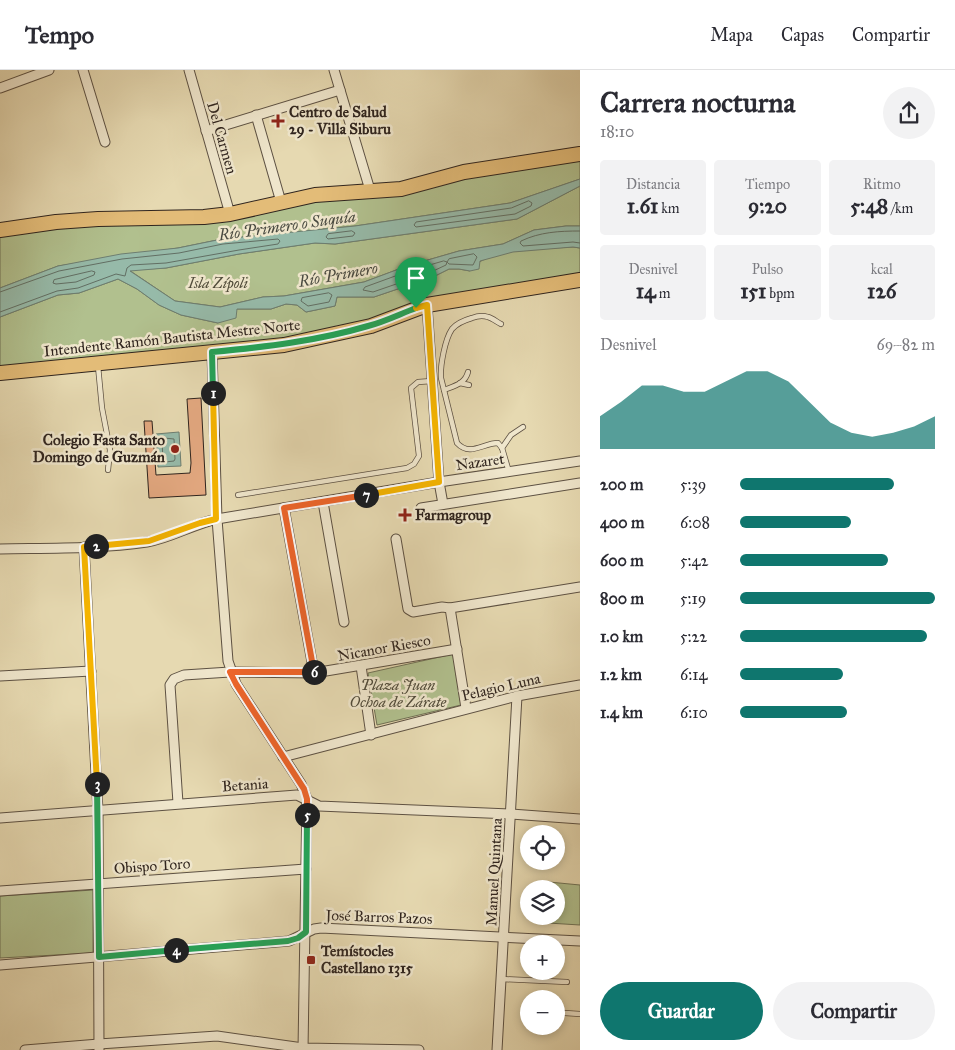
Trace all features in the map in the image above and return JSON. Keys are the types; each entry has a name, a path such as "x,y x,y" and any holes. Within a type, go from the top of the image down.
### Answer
{"main road":[{"path":"0,230 56,222 98,219 204,217 230,214 315,195 401,189 464,172 580,154"},
{"name":"Intendente Ramón Bautista Mestre Norte","path":"0,373 284,345 342,334 371,326 427,305 580,280"}],"street":[{"path":"0,88 49,70"},
{"path":"83,70 105,142"},
{"name":"Del Carmen","path":"189,70 230,214"},
{"path":"334,70 370,190"},
{"path":"206,131 340,90"},
{"path":"256,115 281,202"},
{"path":"427,305 439,482 443,504"},
{"path":"212,352 216,519 230,672 301,784 307,799 303,1049"},
{"name":"Nazaret","path":"0,549 84,547 149,541 216,519 580,461"},
{"path":"421,508 580,482"},
{"path":"323,502 344,622"},
{"path":"284,508 314,673"},
{"path":"396,539 410,611 442,607 450,608 580,587"},
{"path":"84,547 98,811 99,1047"},
{"path":"450,608 466,708"},
{"name":"Nicanor Riesco","path":"178,803 170,685 174,679 230,672 314,673 457,649"},
{"path":"361,666 370,735"},
{"path":"0,676 92,671"},
{"name":"Pelagio Luna","path":"283,757 466,708 517,696 580,685"},
{"name":"Manuel Quintana","path":"497,1050 517,696"},
{"name":"Betania","path":"0,818 297,795 319,806 511,814 580,819"},
{"name":"Obispo Toro","path":"0,891 306,869"},
{"name":"José Barros Pazos","path":"0,965 288,941 298,938 306,932 321,928 580,941"},
{"path":"25,1050 99,1047 225,1036 303,1049 419,1050"}],"lane":[{"path":"501,324 488,317 479,316 464,320 453,329 450,335 440,370 456,440 460,446 469,450 498,443 502,448 509,472"},
{"path":"98,362 102,408 110,450 108,470"},
{"path":"444,390 460,383 467,377 468,372"},
{"path":"238,494 407,468 414,464 419,456 411,388 418,382 432,381"},
{"path":"460,383 469,385"},
{"path":"502,448 511,435 523,427"},
{"path":"501,979 567,982"},
{"path":"565,1013 580,1014"}],"green space":[{"path":"580,154 580,179 510,203 355,226 222,239 178,248 58,266 0,288 0,230 140,219 370,190"},
{"name":"Isla Zípoli","path":"580,186 580,226 534,230 503,244 459,251 407,266 364,282 284,296 263,297 220,307 175,301 129,270 166,268 239,254 315,243 335,244 517,219"},
{"path":"580,248 580,280 437,303 342,334 0,373 0,317 58,295 79,293 118,279 137,289 159,305 181,315 218,323 236,309 271,309 286,304 297,305 306,312 335,306 337,297 374,297 433,277 449,269 470,271 481,261 503,253 526,249"},
{"name":"Plaza Juan Ochoa de Zárate","path":"453,654 461,705 377,725 368,673"},
{"path":"565,884 580,885 580,925 565,924"},
{"path":"93,890 93,953 0,958 0,896"}],"water":[{"path":"580,179 580,186 517,219 335,244 315,243 239,254 166,268 130,271 175,301 220,307 263,297 284,296 364,282 407,266 459,251 503,244 534,230 580,226 580,248 513,252 480,261 479,269 470,271 449,269 433,277 374,297 337,297 335,306 306,312 297,305 286,304 271,309 237,309 236,318 218,323 181,315 159,305 137,289 118,279 79,293 58,295 0,317 0,288 58,266 121,254 178,248 222,239 355,226 510,203"},
{"path":"179,432 181,466 158,467 156,434"}],"building":[{"path":"201,398 206,495 149,498 144,421 152,421 156,475 190,473 187,399"}],"place":[{"name":"Centro de Salud 29 - Villa Siburu","path":"278,121"},
{"name":"Colegio Fasta Santo Domingo de Guzmán","path":"175,449"},
{"name":"Farmagroup","path":"405,515"},
{"name":"Temístocles Castellano 1315","path":"311,960"}],"route":[{"path":"427,305 439,482 284,508 314,673 230,672 305,792 307,799 306,932 294,940 288,941 99,957 98,811 84,547 149,541 208,520 216,519 212,352 284,345 342,334 371,326 416,308 427,305"}],"water label":[{"name":"Río Primero o Suquía","path":"287,225"},
{"name":"Río Primero","path":"338,274"}]}
